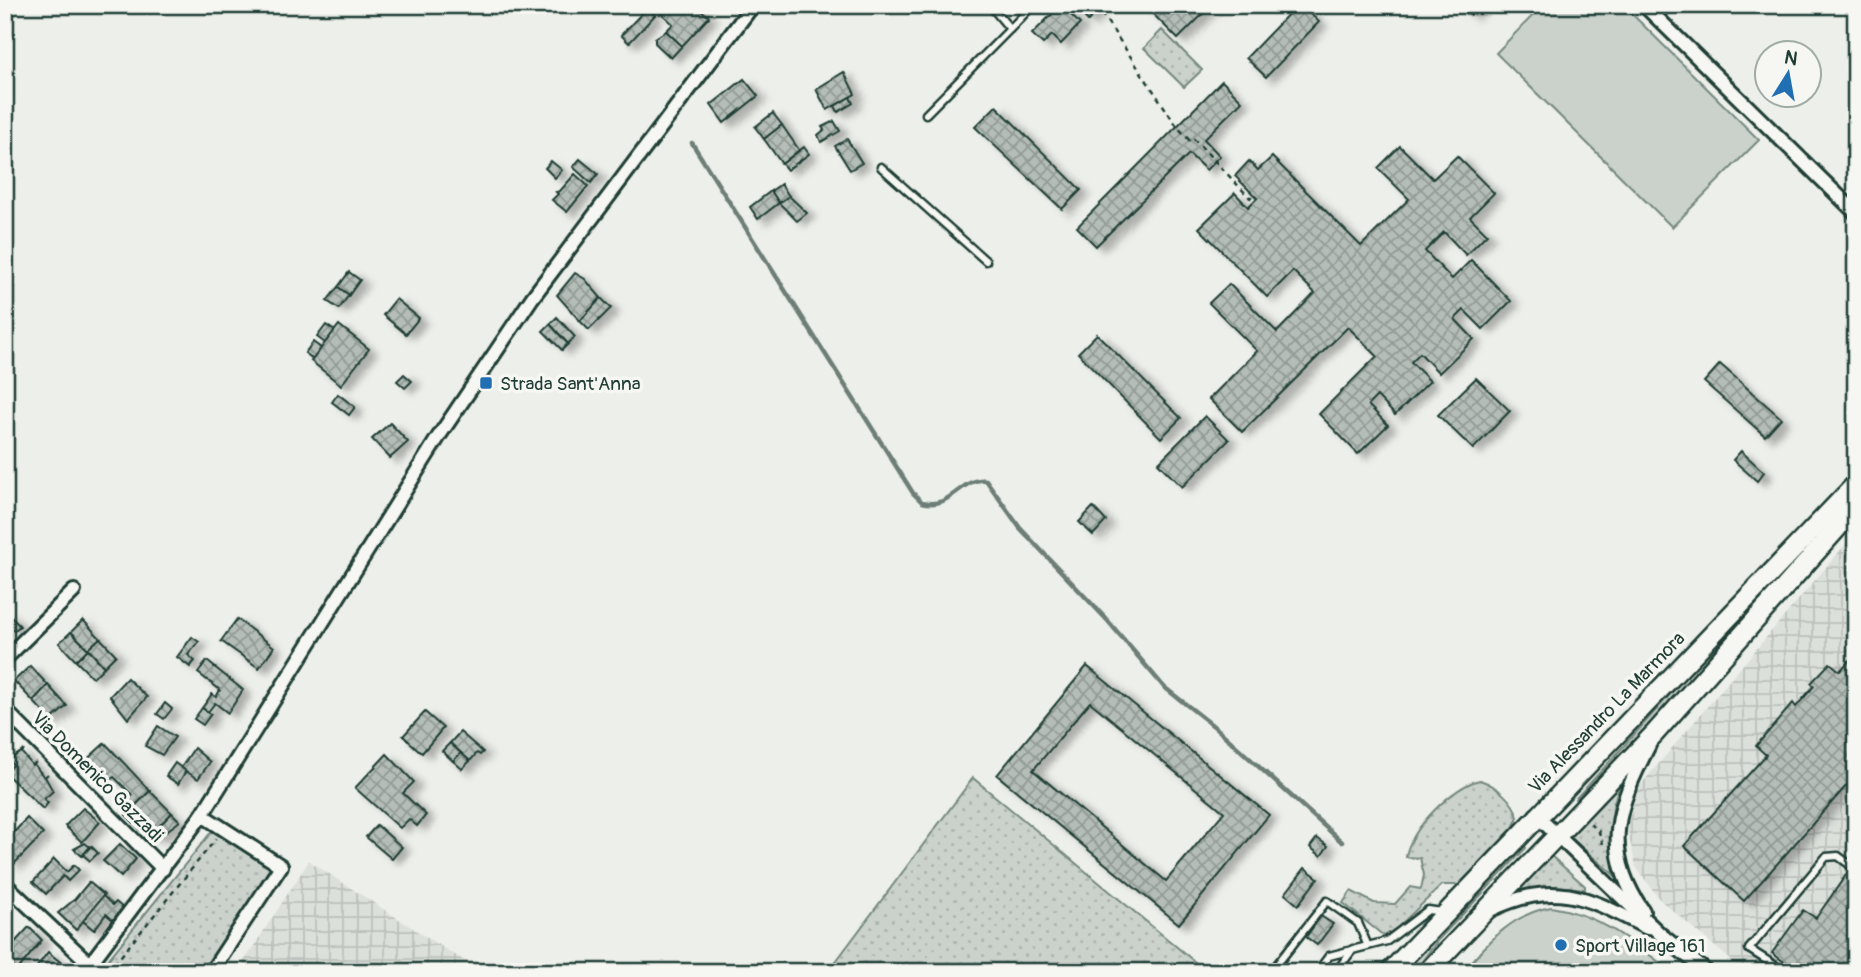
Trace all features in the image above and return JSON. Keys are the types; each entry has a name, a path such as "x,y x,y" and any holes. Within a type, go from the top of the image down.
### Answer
{"main road":[{"name":"Via Alessandro La Marmora","path":"1390,972 1444,912 1856,484"},
{"path":"1427,972 1655,733 1856,507"}],"street":[{"path":"5,884 87,968 202,815 439,436 532,298 753,5"},
{"path":"1644,5 1856,213"},
{"path":"5,659 74,591"},
{"name":"Via Domenico Gazzadi","path":"5,710 163,869"},
{"path":"1655,733 1620,806 1616,837 1632,895 1660,934"},
{"path":"202,815 281,866 211,972"},
{"path":"1536,816 1660,934 1707,972"},
{"path":"1484,914 1531,895 1567,893 1584,897 1660,934"}],"lane":[{"path":"990,5 1010,29"},
{"path":"926,114 1033,5"},
{"path":"881,167 986,261"},
{"path":"1785,972 1749,949 1826,856 1838,856 1856,869"},
{"path":"1271,972 1327,901 1358,923 1367,944"},
{"path":"1317,972 1329,956 1367,944 1387,941 1428,910 1444,912"},
{"path":"1336,972 1354,948"}],"path":[{"path":"1096,5 1189,140 1192,137 1250,198 1253,195"},
{"path":"1578,813 1599,832 1609,862 1622,860"},
{"path":"108,972 225,828"}],"shaded area":[{"path":"1543,5 1623,5 1759,140 1672,227 1496,53"},
{"path":"1162,30 1202,70 1184,87 1144,48"},
{"path":"1856,532 1856,972 1745,972 1660,900 1636,867 1627,828 1638,788"},
{"path":"1781,574 1784,577 1658,719 1577,801 1575,799"},
{"path":"973,778 1207,972 828,972"},
{"path":"1480,780 1504,794 1518,817 1513,828 1459,885 1442,885 1398,927 1384,936 1343,903 1351,891 1374,903 1395,904 1410,887 1421,889 1424,875 1420,858 1406,857 1415,834 1446,799"},
{"path":"1619,785 1611,829 1614,875 1570,837"},
{"path":"212,831 282,873 217,972 98,972"},
{"path":"1524,845 1526,848 1438,940 1414,972 1400,972"},
{"path":"1550,855 1585,886 1585,889 1555,886 1515,894"},
{"path":"309,861 431,940 482,972 237,972"},
{"name":"Sport Village 161","path":"1551,907 1585,916 1615,931 1672,972 1463,972 1502,931 1524,916"}],"building":[{"path":"672,5 696,5 709,17 682,46 666,31 673,24 660,12"},
{"path":"1061,5 1080,24 1061,44 1052,35 1043,44 1032,34"},
{"path":"1073,5 1091,5 1097,12 1088,21"},
{"path":"1144,5 1171,7 1212,5 1178,39"},
{"path":"1297,5 1302,5 1319,22 1266,77 1246,58"},
{"path":"1460,5 1480,5 1470,15"},
{"path":"647,8 655,15 629,43 621,35"},
{"path":"666,31 682,46 671,58 655,43 655,38"},
{"path":"844,72 855,94 827,110 816,89"},
{"path":"744,79 758,96 724,123 711,105"},
{"path":"1222,81 1242,101 1204,139 1220,156 1206,170 1189,154 1096,246 1077,227"},
{"path":"850,97 853,103 838,112 835,106"},
{"path":"996,106 1081,190 1062,209 975,127"},
{"path":"773,113 782,125 764,139 755,127"},
{"path":"834,121 840,131 821,142 818,135 824,130 822,127"},
{"path":"782,125 799,150 782,164 764,139"},
{"path":"847,139 862,163 850,170 835,146"},
{"path":"1400,146 1433,179 1457,156 1494,193 1470,217 1487,234 1466,255 1444,232 1425,251 1452,279 1471,260 1511,301 1483,329 1464,310 1455,319 1474,339 1439,373 1420,353 1411,362 1430,381 1395,415 1377,396 1368,405 1388,425 1358,454 1319,414 1377,356 1348,327 1242,432 1209,399 1257,351 1209,303 1229,284 1277,332 1315,293 1293,271 1267,297 1199,228 1235,193 1248,207 1257,198 1235,176 1249,161 1258,170 1272,157 1361,246 1409,199 1378,168"},
{"path":"804,147 809,154 787,170 782,164"},
{"path":"580,159 598,174 591,183 573,167"},
{"path":"551,161 562,170 555,178 545,168"},
{"path":"575,174 588,186 567,212 552,200 558,194 556,192"},
{"path":"781,184 789,196 779,203 771,191"},
{"path":"771,191 779,203 758,219 750,207"},
{"path":"789,196 807,213 797,221 779,203"},
{"path":"349,272 360,280 349,295 338,287"},
{"path":"575,273 585,279 601,298 580,321 557,295"},
{"path":"338,287 349,295 339,309 327,301"},
{"path":"601,298 611,308 589,330 580,321"},
{"path":"396,299 419,318 406,334 383,315"},
{"path":"557,317 575,337 568,344 550,324"},
{"path":"550,324 568,344 562,350 543,331"},
{"path":"326,325 335,331 325,343 317,337"},
{"path":"339,325 369,349 341,385 311,361"},
{"path":"1097,334 1181,418 1161,438 1078,353"},
{"path":"313,342 321,348 313,359 305,353"},
{"path":"1720,364 1781,418 1765,436 1704,382"},
{"path":"404,374 412,381 405,388 397,381"},
{"path":"1476,378 1510,411 1473,449 1438,415"},
{"path":"338,394 355,407 349,415 332,402"},
{"path":"1205,416 1229,440 1182,487 1158,463"},
{"path":"390,423 408,442 390,458 372,439"},
{"path":"1741,451 1764,472 1757,481 1733,460"},
{"path":"1093,507 1106,521 1093,535 1079,522"},
{"path":"5,611 20,626 14,631 5,622"},
{"path":"237,619 274,647 259,668 221,641"},
{"path":"83,620 100,638 88,649 71,632"},
{"path":"71,632 88,649 76,661 59,643"},
{"path":"192,637 199,642 188,655 195,661 190,667 177,657"},
{"path":"100,638 116,655 104,667 88,649"},
{"path":"88,649 104,667 93,678 76,661"},
{"path":"1856,653 1856,775 1744,901 1684,846 1766,755 1756,746 1793,703 1796,707 1814,686 1811,683 1830,663 1840,671"},
{"path":"207,661 243,690 228,713 215,703 208,712 202,708 212,694 216,697 220,690 198,673"},
{"path":"30,666 48,685 33,701 14,681"},
{"path":"1087,666 1269,815 1179,924 997,775","holes":["1090,702 1224,812 1166,881 1033,770"]},
{"path":"127,678 147,697 128,719 110,696"},
{"path":"48,685 67,706 51,720 33,701"},
{"path":"165,703 172,709 164,719 157,714"},
{"path":"202,708 211,714 203,725 194,719"},
{"path":"425,712 443,728 422,753 403,736"},
{"path":"158,726 175,737 162,755 145,746"},
{"path":"460,732 483,752 480,755 477,753 470,761 450,743"},
{"path":"105,743 150,791 135,806 128,799 132,795 114,777 110,780 103,773 97,778 83,763"},
{"path":"450,743 461,753 453,761 442,751"},
{"path":"194,748 210,762 198,779 181,768"},
{"path":"24,750 22,753 32,765 36,762 34,764 44,777 48,774 45,777 53,791 44,799 48,803 43,809 5,773 13,765 9,760"},
{"path":"461,753 470,761 462,769 453,761"},
{"path":"387,754 414,782 403,793 426,815 417,826 409,819 400,828 355,788"},
{"path":"175,763 186,771 178,784 166,776"},
{"path":"150,791 172,813 148,837 126,815"},
{"path":"83,808 100,822 82,842 65,826"},
{"path":"172,813 180,821 157,838 153,832"},
{"path":"27,818 43,834 14,864 5,855 5,842"},
{"path":"377,825 402,847 392,859 366,837"},
{"path":"1317,838 1328,846 1321,856 1310,847"},
{"path":"85,843 90,847 82,856 74,849"},
{"path":"120,844 136,859 121,877 103,861"},
{"path":"91,846 98,853 90,861 83,855"},
{"path":"54,859 67,872 74,865 79,870 68,881 63,876 46,894 33,882"},
{"path":"1305,868 1318,878 1298,905 1285,894"},
{"path":"1848,872 1856,878 1856,972 1798,972 1772,953 1803,910 1816,918"},
{"path":"89,882 104,895 76,930 58,913 75,899"},
{"path":"103,896 113,905 116,902 123,908 113,920 106,914 94,930 83,921"},
{"path":"1321,916 1333,924 1317,945 1306,937"},
{"path":"29,927 42,940 16,972 12,972 5,965 5,953"},
{"path":"48,952 64,965 59,972 33,972"}],"waterway":[{"path":"692,143 913,493 922,502 941,502 969,483 986,480 1020,528 1108,621 1164,687 1216,728 1342,842"}],"place":[{"name":"Strada Sant'Anna","path":"486,383"},
{"name":"Sport Village 161","path":"1561,945"}]}
